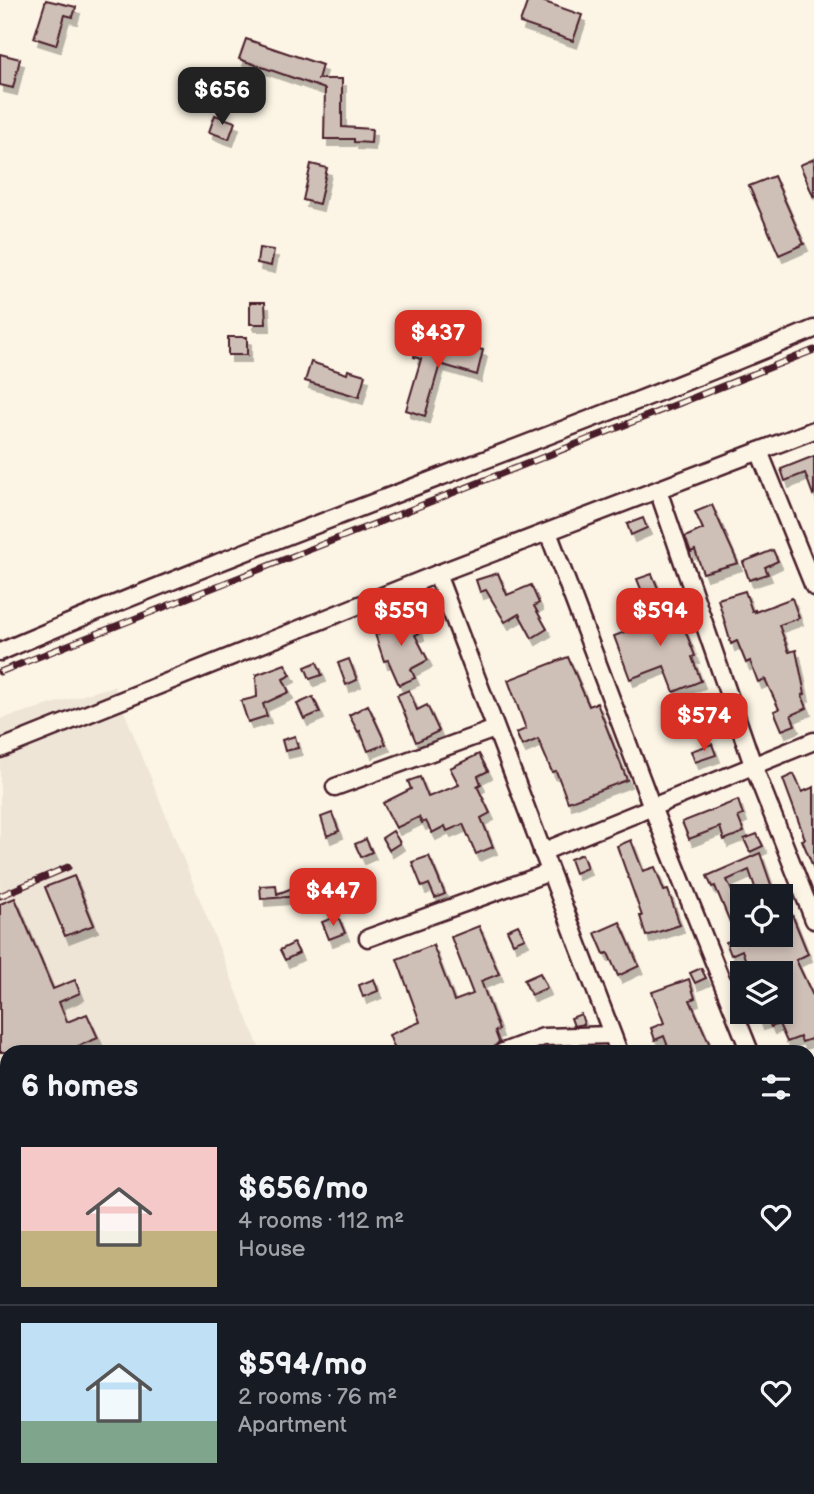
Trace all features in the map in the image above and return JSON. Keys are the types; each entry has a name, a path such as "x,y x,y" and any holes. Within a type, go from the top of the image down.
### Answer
{"street":[{"path":"0,652 408,488 574,427 814,329"},
{"path":"0,749 437,575 814,430"},
{"path":"759,451 814,587"},
{"path":"658,490 753,765 814,920"},
{"path":"548,532 652,807 747,1045"},
{"path":"437,575 616,1045"},
{"path":"335,787 495,729"},
{"path":"542,852 814,741"},
{"path":"368,938 550,872"},
{"path":"521,1045 542,1037 612,1035"}],"shaded area":[{"path":"114,686 258,1045 0,1045 0,719"}],"building":[{"path":"46,0 76,7 73,17 65,15 56,45 34,38"},
{"path":"528,0 539,0 582,15 573,41 520,23"},
{"path":"246,39 322,65 318,79 342,79 342,127 372,129 371,143 354,142 354,139 324,139 325,89 239,59"},
{"path":"0,54 20,59 13,88 0,85"},
{"path":"215,115 235,122 229,139 209,132"},
{"path":"814,159 814,198 800,165"},
{"path":"311,164 327,168 319,204 303,200"},
{"path":"774,176 804,244 779,255 749,186"},
{"path":"259,248 274,250 271,266 257,263"},
{"path":"250,302 265,302 266,324 250,324"},
{"path":"228,337 247,337 247,355 228,355"},
{"path":"418,339 466,352 468,346 483,350 477,375 440,364 425,416 406,410 421,359 414,357"},
{"path":"311,362 347,374 348,370 365,375 359,397 305,381"},
{"path":"814,456 813,495 805,473 785,481 781,469"},
{"path":"712,505 738,563 703,573 695,550 691,552 685,537 703,529 695,512"},
{"path":"643,518 647,528 631,535 627,524"},
{"path":"773,550 778,561 765,567 768,574 749,580 743,562"},
{"path":"498,573 507,595 531,585 539,603 534,606 547,629 532,638 519,614 505,622 486,590 480,592 476,580"},
{"path":"652,574 660,593 645,599 637,579"},
{"path":"745,591 752,611 755,612 792,598 799,618 779,625 789,652 796,650 805,694 802,695 807,708 791,715 795,725 782,730 774,711 779,709 765,679 758,682 750,661 746,663 737,641 731,644 718,599"},
{"path":"671,594 695,656 692,657 701,681 674,692 664,666 630,679 614,636 663,618 656,599"},
{"path":"414,616 420,633 415,635 428,660 411,669 415,678 399,685 388,660 384,661 375,634 378,634 376,627"},
{"path":"568,657 589,706 597,703 627,780 568,802 556,771 552,772 538,739 522,746 516,733 526,729 508,680"},
{"path":"349,659 357,680 346,685 338,663"},
{"path":"317,662 322,675 310,679 305,667"},
{"path":"285,664 291,675 283,679 289,692 263,704 267,716 248,722 241,701 257,697 256,675"},
{"path":"409,690 417,710 427,705 439,731 416,742 397,695"},
{"path":"313,697 320,712 304,719 297,704"},
{"path":"702,702 705,715 685,721 681,709"},
{"path":"368,705 386,744 368,751 360,731 358,732 349,715"},
{"path":"295,736 298,748 285,751 282,740"},
{"path":"712,744 716,755 695,762 691,751"},
{"path":"479,754 488,771 478,776 481,784 477,786 490,813 481,818 493,847 476,854 463,824 447,831 445,826 432,833 426,821 422,823 419,817 396,828 383,803 411,789 408,781 420,777 428,797 459,785 450,768"},
{"path":"794,774 802,792 814,787 814,869 783,779"},
{"path":"738,800 743,815 738,817 744,832 724,840 720,827 689,839 682,822"},
{"path":"332,813 339,831 327,836 321,817"},
{"path":"393,831 400,843 389,850 382,838"},
{"path":"757,834 763,846 750,852 744,839"},
{"path":"366,839 372,852 361,857 355,844"},
{"path":"631,840 643,871 655,867 664,891 668,890 680,925 646,936 642,916 617,846"},
{"path":"760,853 771,884 754,884 749,870 727,880 730,887 730,922 715,886 712,887 707,876"},
{"path":"582,854 587,868 575,873 570,859"},
{"path":"429,856 445,894 435,898 429,884 422,887 412,862"},
{"path":"74,876 94,925 65,936 45,887"},
{"path":"333,880 338,893 323,894 319,885"},
{"path":"310,881 315,895 261,899 260,886 276,885 277,894"},
{"path":"15,898 53,989 75,980 80,993 59,1002 67,1022 87,1014 98,1038 80,1045 0,1045 0,904"},
{"path":"338,916 345,933 329,939 322,922"},
{"path":"793,917 808,954 796,960 814,998 814,1038 802,1042 800,1037 787,1042 779,1024 793,1024 793,961 746,961 742,950 731,955 726,942 730,941 730,947 793,947"},
{"path":"620,922 639,966 618,976 595,933"},
{"path":"518,925 525,938 513,943 507,930"},
{"path":"479,926 499,974 481,981 499,1030 495,1031 499,1042 496,1045 393,1045 389,1035 420,1022 397,959 433,945 454,1001 473,994 451,937"},
{"path":"294,943 299,953 285,960 280,950"},
{"path":"701,968 706,978 695,983 690,973"},
{"path":"540,973 547,988 531,995 524,980"},
{"path":"374,979 378,991 363,997 359,985"},
{"path":"689,979 695,998 690,1000 710,1045 667,1045 664,1036 655,1040 651,1028 664,1023 652,992"},
{"path":"581,1014 584,1024 574,1026 571,1018"}],"railway":[{"path":"0,672 814,350"},
{"path":"0,896 68,867"}]}
